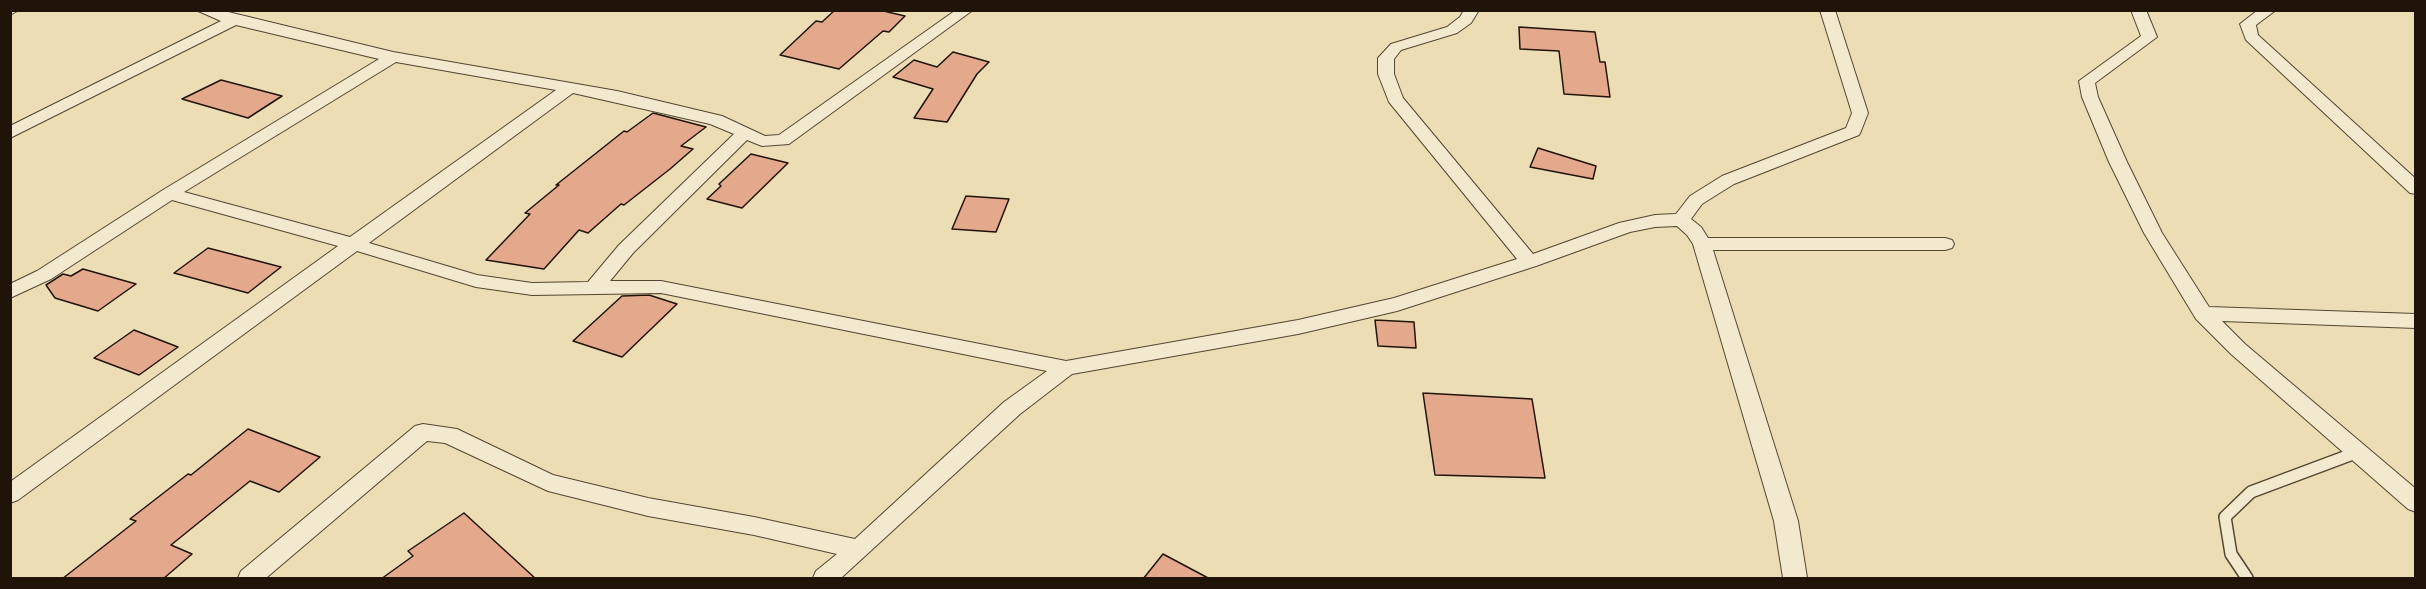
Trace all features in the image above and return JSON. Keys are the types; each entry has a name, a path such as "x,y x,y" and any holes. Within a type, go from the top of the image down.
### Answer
{"street":[{"path":"202,10 234,20 393,57 504,75 716,120 762,141 783,140 966,10"},
{"path":"1472,10 1466,20 1452,30 1396,47 1386,58 1386,74 1395,99 1528,262"},
{"path":"1681,220 1696,200 1728,180 1853,131 1860,113 1827,10"},
{"path":"2138,10 2142,15 2149,37 2087,81 2090,97 2118,162 2153,234 2204,314 2238,349 2415,503"},
{"path":"2269,10 2248,24 2250,37 2279,61 2415,189"},
{"path":"10,134 234,20"},
{"path":"10,292 44,275 169,194 393,57"},
{"path":"10,494 570,88"},
{"path":"593,289 626,249 744,133"},
{"path":"169,194 356,245 476,281 532,289 661,287 1066,368 1298,327 1397,304 1528,262 1626,227 1655,221 1681,220 1694,231 1702,244 1786,521 1795,579"},
{"path":"1702,244 1945,244"},
{"path":"2204,314 2415,321"},
{"path":"825,579 860,550 1012,408 1066,368"},
{"path":"250,579 423,432 449,435 548,482 648,507 753,526 860,550"}],"lane":[{"path":"2247,579 2232,554 2225,517 2252,492 2358,452"}],"building":[{"path":"835,10 879,10 905,16 889,32 883,31 839,69 780,55 816,21 822,22"},
{"path":"1519,27 1595,32 1600,62 1605,62 1610,97 1564,94 1559,51 1520,49"},
{"path":"953,52 989,62 977,74 947,122 914,118 933,89 893,77 914,60 937,67"},
{"path":"221,80 282,96 248,118 182,99"},
{"path":"653,113 706,127 681,146 693,149 624,205 621,204 588,233 579,230 544,269 486,260 530,214 525,213 559,185 556,185 624,131 627,132"},
{"path":"1538,148 1596,166 1593,179 1530,167"},
{"path":"751,154 788,163 742,208 707,199 721,186 719,184"},
{"path":"966,196 1009,199 996,232 952,229"},
{"path":"208,248 281,267 248,293 174,273"},
{"path":"83,269 136,284 98,311 55,298 46,285 63,274 71,276"},
{"path":"649,295 677,304 622,357 573,341 622,296"},
{"path":"1375,320 1414,322 1416,348 1378,346"},
{"path":"134,330 178,347 139,375 94,358"},
{"path":"1423,393 1532,399 1545,478 1435,475"},
{"path":"248,429 320,457 279,492 250,481 171,545 192,554 163,579 62,579 136,521 130,519 188,474 191,475"},
{"path":"464,513 536,579 381,579 413,556 408,551"},
{"path":"1163,554 1210,579 1143,579"}]}
